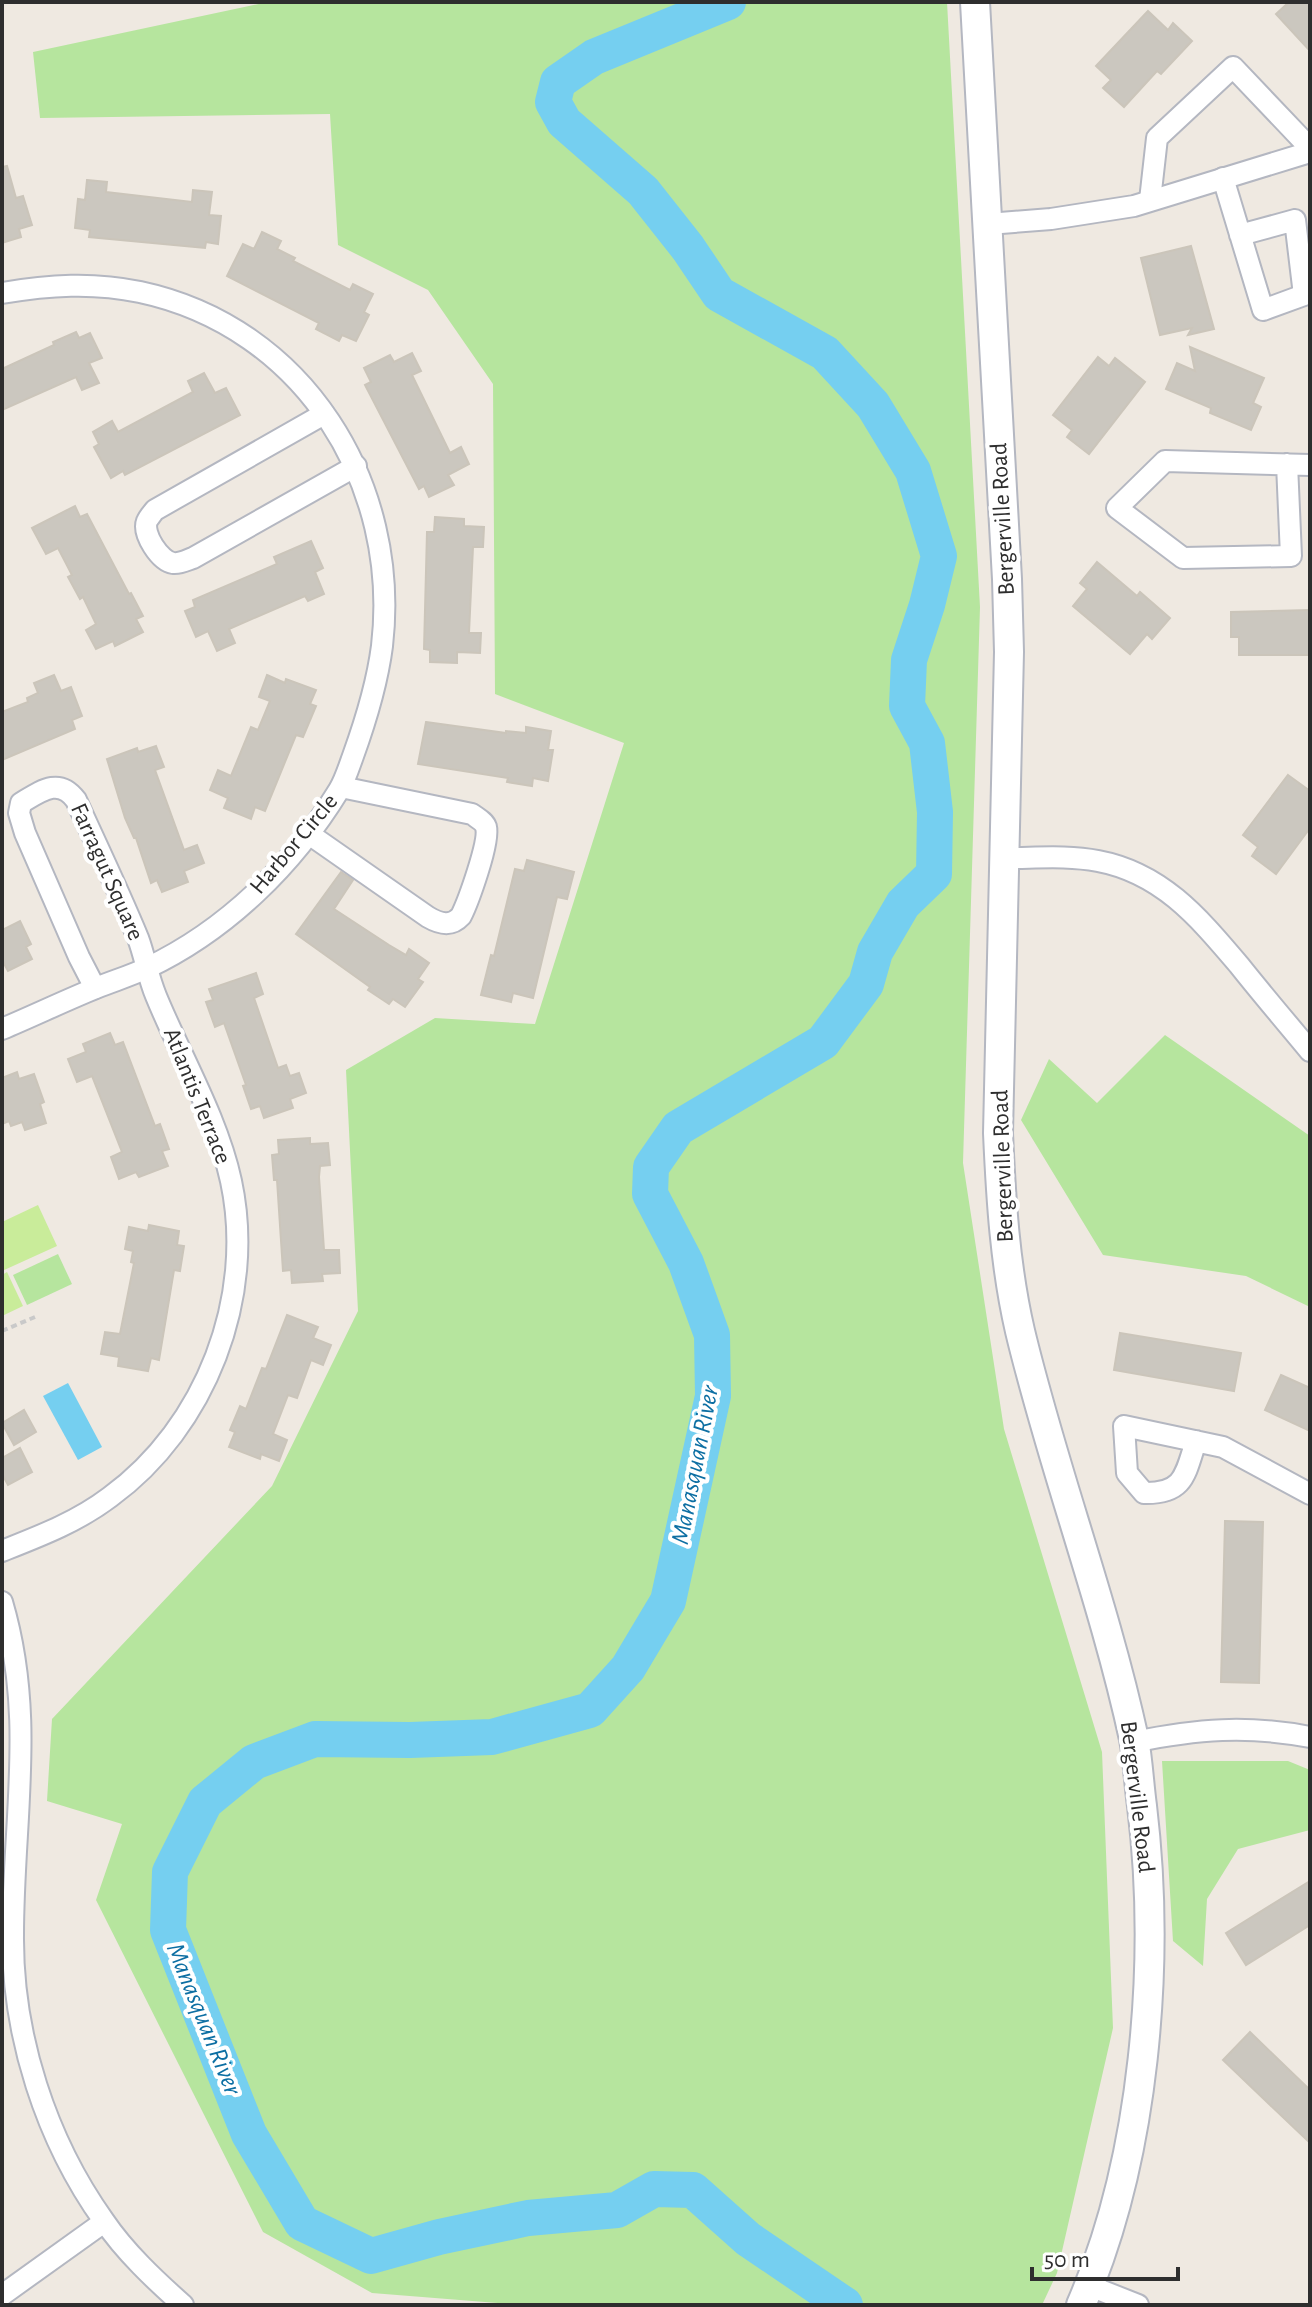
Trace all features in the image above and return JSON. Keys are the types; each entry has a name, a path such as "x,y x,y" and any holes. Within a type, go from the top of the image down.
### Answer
{"street":[{"name":"Bergerville Road","path":"975,2 1007,579 1006,858 998,1133 1001,1201 1020,1329 1035,1390 1101,1611 1134,1742 1147,1842 1150,1912 1146,2027 1124,2165 1085,2295"},
{"path":"988,224 1096,214 1150,200 1177,192 1310,150 1233,67 1157,138 1150,200"},
{"path":"1223,178 1240,235 1263,310 1304,295 1295,220 1240,235"},
{"name":"Harbor Circle","path":"2,293 76,284 129,290 170,300 216,319 255,343 290,374 345,444 369,497 385,578 385,619 369,711 341,787 309,834 276,874 238,910 193,942 147,968 2,1029"},
{"path":"324,414 155,510 147,520 146,528 155,548 166,560 174,563 193,558 356,466"},
{"path":"1287,464 1291,556 1183,558 1117,508 1165,461 1287,464 1310,465"},
{"name":"Farragut Square","path":"95,988 19,813 21,803 41,792 60,786 69,790 76,800 139,942 147,968"},
{"path":"309,834 428,917 445,924 461,916 484,847 484,823 472,814 341,787"},
{"path":"1006,858 1099,861 1135,872 1168,890 1202,922 1310,1051"},
{"name":"Atlantis Terrace","path":"2,1551 82,1516 111,1497 143,1469 170,1439 193,1405 212,1368 226,1328 234,1290 237,1251 231,1180 218,1138 147,968"},
{"path":"1196,1441 1223,1447 1310,1494"},
{"path":"2,1602 16,1659 21,1698 22,1751 8,1890 14,1978 30,2063 44,2107 62,2148 104,2222 157,2282 183,2305"},
{"path":"1134,1742 1221,1729 1256,1729 1310,1737"},
{"path":"2,2295 104,2222"},
{"path":"1085,2295 1138,2305"}],"path":[{"path":"2,1331 35,1317"}],"green space":[{"path":"268,2 947,2 980,607 963,1163 1004,1429 1102,1752 1113,2028 1057,2273 1042,2305 524,2305 372,2293 263,2232 96,1900 122,1824 47,1801 52,1719 272,1486 358,1311 346,1070 435,1018 535,1024 624,743 495,694 493,384 428,290 338,245 330,114 40,118 33,52"},
{"path":"1165,1035 1310,1136 1310,1307 1246,1276 1103,1255 1021,1120 1049,1059 1097,1103"},
{"path":"38,1205 57,1246 2,1271 2,1222"},
{"path":"58,1254 72,1284 27,1305 13,1275"},
{"path":"7,1272 23,1306 2,1316 2,1275"},
{"path":"1162,1761 1288,1761 1310,1770 1310,1830 1238,1849 1207,1899 1203,1966 1173,1941"}],"water":[{"path":"68,1383 102,1447 78,1460 43,1396"}],"building":[{"path":"1289,2 1310,2 1310,51 1276,14"},
{"path":"1148,11 1168,30 1173,23 1192,41 1161,74 1157,71 1124,107 1103,88 1111,80 1096,66"},
{"path":"7,166 16,198 23,196 32,225 19,229 21,237 2,243 2,167"},
{"path":"87,180 107,182 106,192 192,202 193,190 212,192 209,215 221,216 218,244 206,242 205,248 89,237 90,230 75,228 78,199 85,200"},
{"path":"262,232 281,241 277,249 295,258 293,261 350,290 353,284 373,294 364,312 369,315 356,341 342,335 339,341 316,329 319,323 227,276 243,244 254,249"},
{"path":"1191,246 1214,329 1188,335 1192,328 1160,335 1141,258"},
{"path":"76,332 79,338 90,333 102,358 89,363 99,383 82,390 76,377 2,410 2,369"},
{"path":"1190,347 1264,378 1253,403 1261,407 1251,430 1210,413 1211,408 1166,389 1177,363 1195,371"},
{"path":"412,353 421,371 412,375 450,453 461,447 469,464 448,475 454,485 429,497 424,486 419,489 365,385 371,382 364,368 390,355 394,362"},
{"path":"1098,357 1109,366 1115,358 1145,382 1089,454 1067,437 1072,430 1053,415"},
{"path":"204,373 215,393 226,388 240,415 125,475 123,471 111,478 94,447 99,444 93,432 112,421 118,432 193,392 188,381"},
{"path":"75,506 80,517 87,514 143,616 136,619 143,632 115,646 113,641 96,649 86,630 96,624 83,597 80,599 68,577 72,575 58,548 46,554 32,528"},
{"path":"435,517 464,519 464,526 484,527 483,547 473,547 469,633 481,633 480,653 457,652 457,663 430,662 430,650 424,649 427,532 434,532"},
{"path":"311,541 323,568 315,572 324,594 308,601 305,596 229,629 235,643 217,651 208,631 196,637 185,611 195,607 193,600 277,564 274,557"},
{"path":"1097,562 1137,596 1140,592 1170,618 1152,639 1147,634 1130,654 1073,606 1087,589 1080,583"},
{"path":"1310,610 1310,655 1239,655 1239,637 1231,637 1231,612"},
{"path":"54,675 61,691 71,687 82,716 72,720 75,729 2,760 2,712 28,702 27,698 38,693 34,683"},
{"path":"267,675 316,690 310,704 316,706 303,737 296,735 265,811 255,807 251,819 224,808 228,798 210,790 218,770 231,776 251,727 258,730 270,701 259,697"},
{"path":"426,722 506,733 526,733 526,727 551,731 548,750 553,750 548,781 533,778 532,786 507,782 508,778 418,764"},
{"path":"156,746 164,767 155,770 184,850 197,845 204,863 184,871 188,882 162,892 157,880 151,883 136,838 125,818 107,759 137,748 138,752"},
{"path":"1288,775 1310,791 1310,828 1276,874 1252,856 1258,847 1243,835"},
{"path":"527,860 574,872 567,899 557,897 533,998 513,993 511,1002 481,995 515,869 524,871"},
{"path":"341,872 353,880 334,909 406,955 409,949 429,963 418,979 423,982 405,1007 393,999 389,1004 368,990 370,987 296,934"},
{"path":"20,921 31,944 26,947 32,959 8,971 2,960 2,930"},
{"path":"256,973 263,994 254,998 278,1068 286,1065 290,1076 299,1073 306,1093 290,1099 293,1108 264,1118 260,1106 251,1109 243,1086 246,1085 224,1023 215,1027 206,1002 213,1000 209,989"},
{"path":"110,1033 115,1045 123,1042 155,1126 160,1124 169,1149 162,1151 168,1166 139,1177 136,1172 119,1179 111,1157 122,1152 92,1076 77,1082 68,1059 86,1052 83,1044"},
{"path":"17,1072 19,1079 34,1074 44,1102 40,1104 46,1123 25,1130 22,1122 11,1126 9,1121 2,1124 2,1078"},
{"path":"310,1138 310,1144 328,1143 330,1165 320,1166 319,1177 324,1250 339,1250 340,1273 322,1274 323,1281 292,1283 291,1270 283,1271 277,1180 274,1180 272,1155 279,1154 278,1140"},
{"path":"149,1225 179,1231 177,1245 184,1246 180,1271 174,1270 159,1360 151,1358 148,1371 118,1366 119,1357 101,1354 105,1332 120,1334 134,1263 131,1262 133,1251 125,1249 129,1227 148,1231"},
{"path":"287,1315 318,1327 313,1338 331,1345 323,1365 311,1360 297,1398 288,1395 273,1434 287,1440 279,1461 261,1454 260,1459 229,1447 235,1432 230,1430 240,1406 246,1409 262,1368 266,1369"},
{"path":"1120,1333 1241,1353 1234,1391 1114,1370"},
{"path":"1281,1375 1310,1388 1310,1431 1265,1410"},
{"path":"24,1410 36,1432 14,1445 2,1423"},
{"path":"20,1448 32,1472 8,1485 2,1474 2,1458"},
{"path":"1225,1521 1263,1522 1259,1683 1221,1682"},
{"path":"1310,1881 1310,1925 1246,1965 1226,1933"},
{"path":"1250,2032 1310,2090 1310,2143 1223,2060"}],"waterway":[{"name":"Manasquan River","path":"728,2 594,57 558,82 553,102 564,122 643,191 719,294 825,353 873,405 913,471 939,556 909,660 907,706 927,743 935,812 934,874 903,904 875,952 866,984 823,1042 678,1128 651,1167 650,1194 686,1263 712,1335 713,1396 668,1601 628,1668 590,1710 492,1737 315,1739 254,1762 205,1802 170,1872 168,1930 249,2134 302,2223 371,2256 439,2237 528,2218 617,2210 654,2189 693,2190 748,2239 845,2305"}]}
